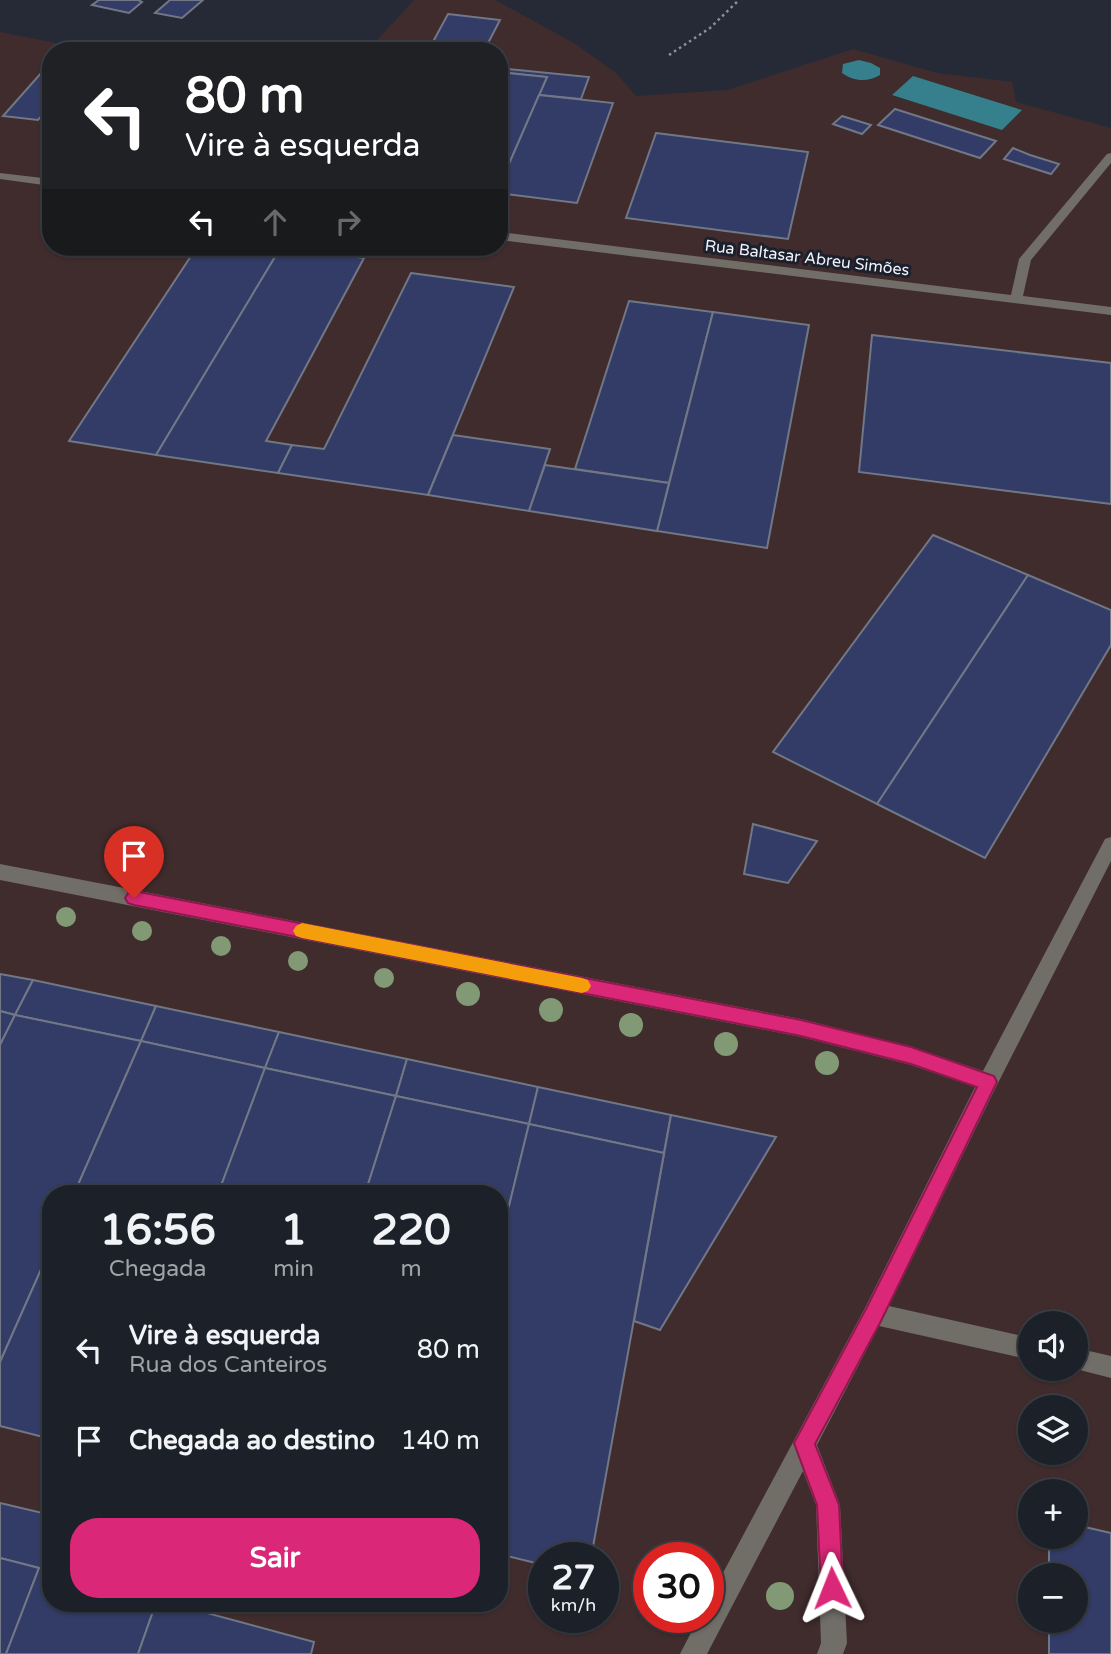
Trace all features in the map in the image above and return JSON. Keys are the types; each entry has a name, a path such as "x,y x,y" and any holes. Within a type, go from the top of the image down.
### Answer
{"street":[{"path":"1016,299 1026,259 1111,156"},
{"path":"0,176 42,182"},
{"name":"Rua Baltasar Abreu Simões","path":"508,237 1111,311"},
{"path":"692,1654 874,1314 988,1082 1111,844"},
{"path":"0,872 801,1028 911,1056 988,1082"},
{"path":"874,1314 1018,1346"},
{"path":"1088,1362 1111,1367"},
{"path":"804,1443 828,1505 834,1643 830,1654"}],"path":[{"path":"669,55 710,28 739,0"}],"shaded area":[{"path":"414,0 495,0 574,43 616,73 636,96 728,90 853,49 937,73 1012,82 1016,102 1111,128 1111,1654 0,1654 0,32 51,42 42,42 42,256 508,256 508,42 375,42"}],"water":[{"path":"859,60 880,68 880,75 860,80 842,73 843,64"},
{"path":"913,76 1022,110 1002,130 892,95"}],"building":[{"path":"99,0 142,2 129,13 92,5"},
{"path":"170,0 203,0 182,18 155,13"},
{"path":"448,14 500,20 489,42 433,42"},
{"path":"508,69 589,77 581,99 539,95 547,77 508,73"},
{"path":"42,72 42,115 38,120 3,116"},
{"path":"508,73 547,77 508,166"},
{"path":"539,95 613,103 577,203 508,194 508,166"},
{"path":"895,109 996,141 980,158 878,125"},
{"path":"842,116 871,125 862,134 833,124"},
{"path":"656,133 808,152 788,239 626,218"},
{"path":"1013,148 1059,164 1051,174 1004,159"},
{"path":"191,256 276,256 156,455 69,441"},
{"path":"276,256 364,258 266,441 292,445 278,473 156,455"},
{"path":"411,273 514,287 428,495 278,473 292,445 324,449"},
{"path":"629,301 713,312 669,483 575,469"},
{"path":"713,312 809,325 767,548 657,531"},
{"path":"872,335 1111,363 1111,504 859,472"},
{"path":"453,435 550,449 529,511 428,495"},
{"path":"545,465 669,483 657,531 529,511"},
{"path":"933,535 1028,575 877,804 773,752"},
{"path":"1028,575 1111,610 1111,645 985,858 877,804"},
{"path":"753,824 817,841 788,883 744,874"},
{"path":"0,974 33,980 15,1015 0,1011"},
{"path":"33,980 156,1006 141,1041 15,1015"},
{"path":"156,1006 279,1032 265,1068 141,1041"},
{"path":"0,1011 15,1015 0,1045"},
{"path":"15,1015 141,1041 78,1185 42,1185 42,1267 0,1362 0,1045"},
{"path":"279,1032 407,1059 396,1096 265,1068"},
{"path":"141,1041 265,1068 221,1185 78,1185"},
{"path":"407,1059 538,1087 529,1124 396,1096"},
{"path":"265,1068 396,1096 368,1185 221,1185"},
{"path":"538,1087 671,1115 664,1153 529,1124"},
{"path":"396,1096 529,1124 508,1210 508,1185 368,1185"},
{"path":"671,1115 776,1137 660,1330 634,1321"},
{"path":"529,1124 664,1153 594,1542 528,1542 528,1561 508,1556 508,1210"},
{"path":"42,1267 42,1437 0,1426 0,1362"},
{"path":"0,1503 42,1513 42,1569 0,1558"},
{"path":"1088,1528 1111,1533 1111,1654 1049,1654 1049,1633 1088,1633 1088,1563 1049,1563 1049,1549 1088,1549"},
{"path":"0,1558 39,1568 6,1654 0,1654"},
{"path":"39,1568 42,1569 42,1612 153,1612 138,1654 6,1654"},
{"path":"153,1612 203,1612 314,1642 311,1654 138,1654"}],"slow traffic":[{"path":"302,931 582,986"}],"route":[{"path":"134,898 801,1028 911,1056 988,1082 874,1314 804,1443 828,1505 832,1588"}]}
